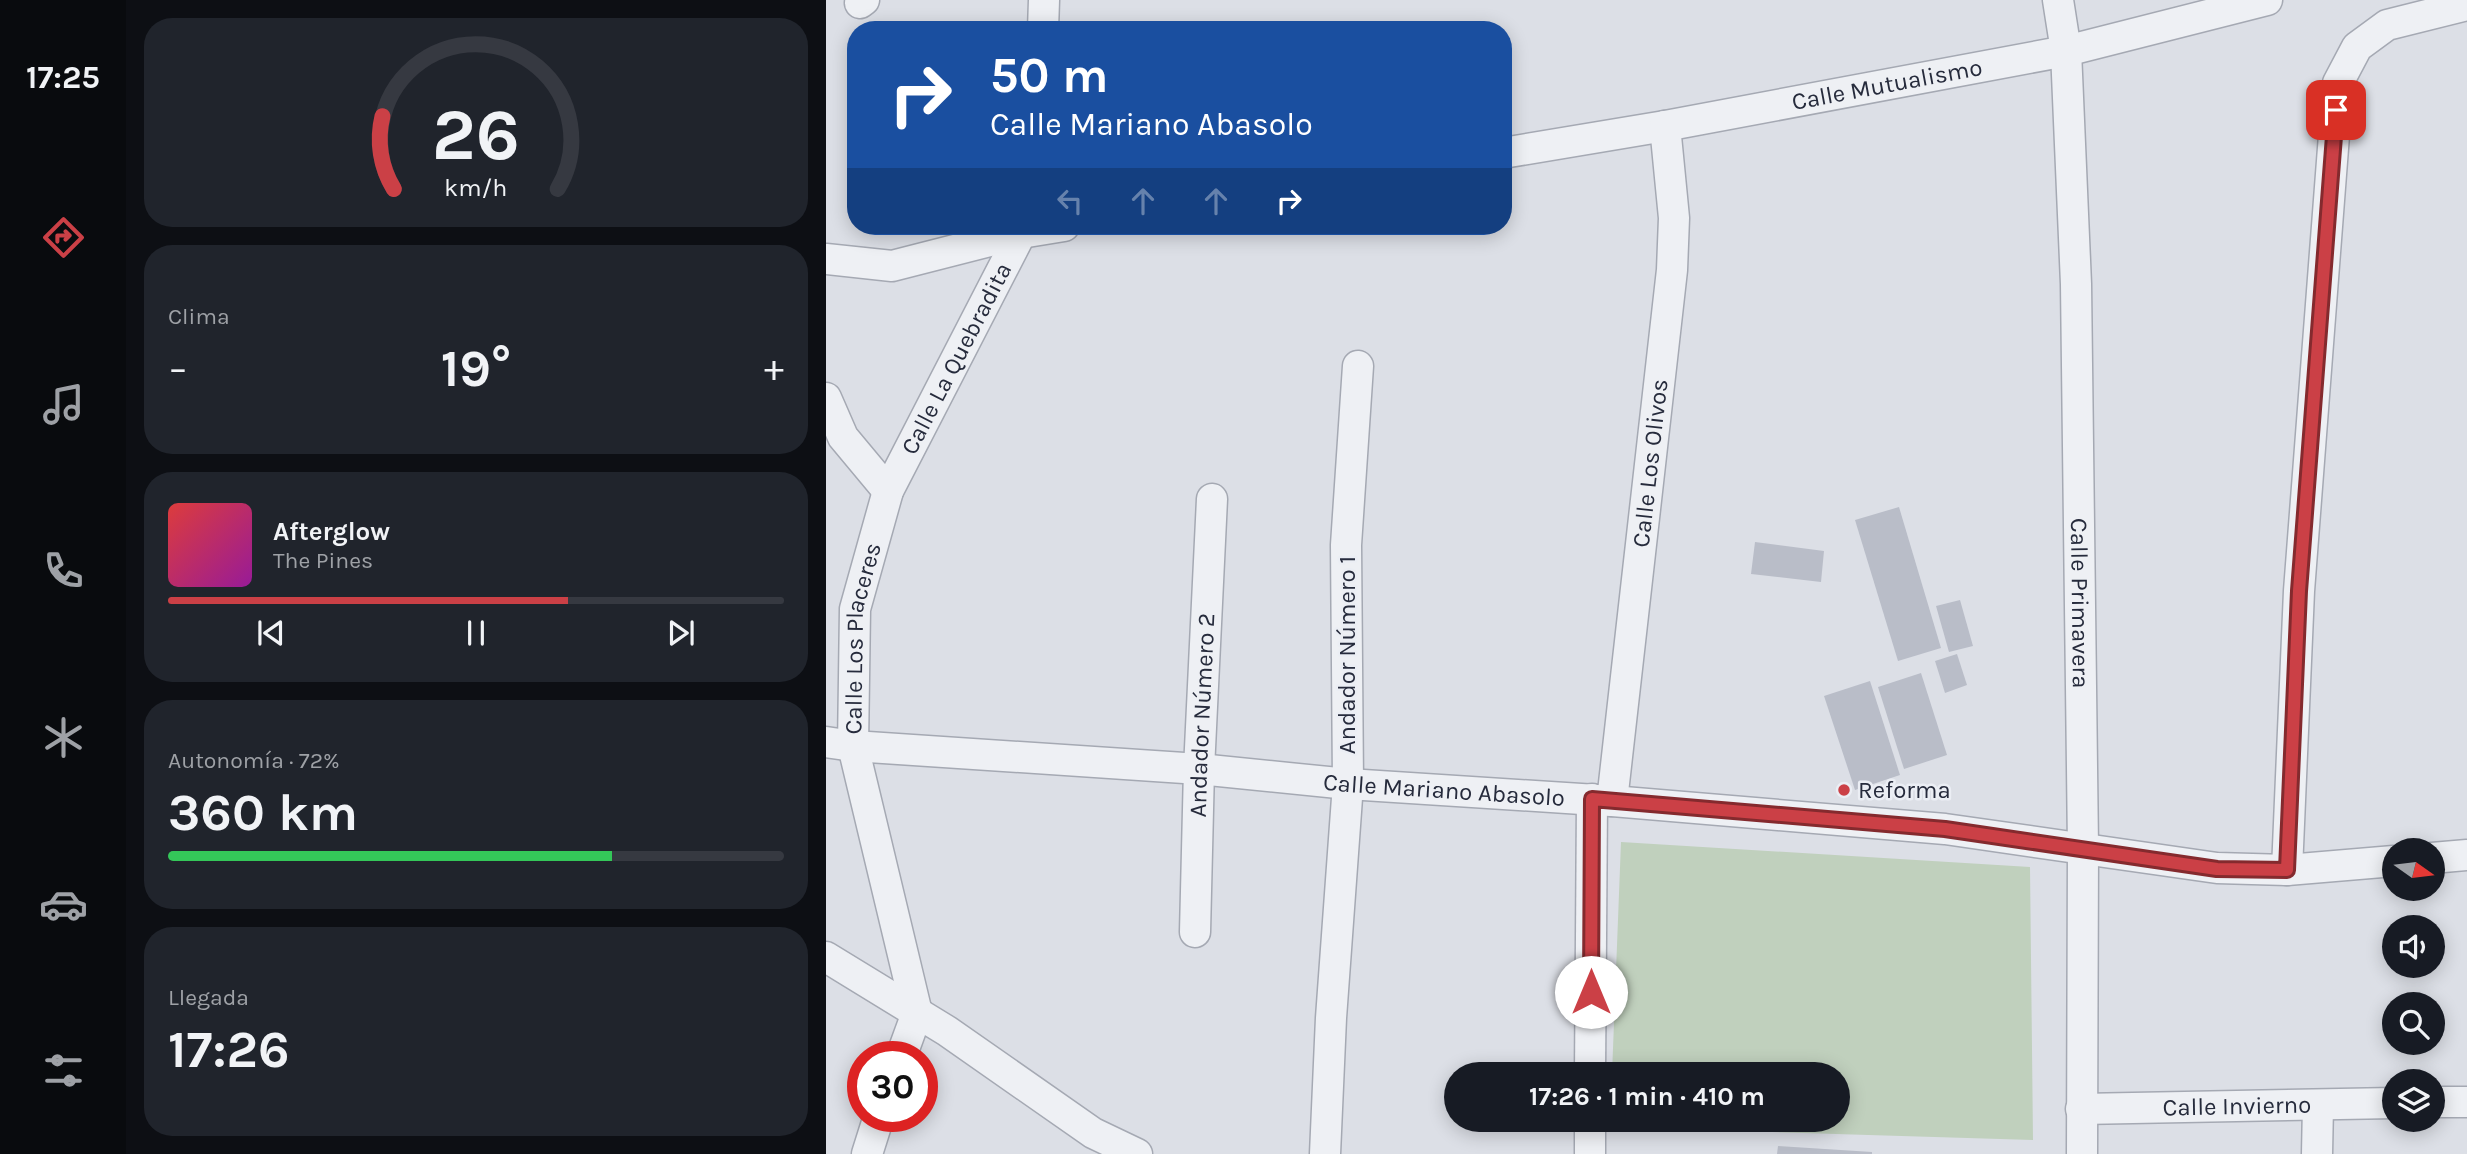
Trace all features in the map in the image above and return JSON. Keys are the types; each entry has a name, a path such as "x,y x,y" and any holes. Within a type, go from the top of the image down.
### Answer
{"street":[{"path":"1043,21 1044,0"},
{"name":"Calle Primavera","path":"2058,0 2066,51 2076,284 2083,848 2082,1154"},
{"name":"Calle Mutualismo","path":"1512,152 1665,126 2066,51 2267,0"},
{"path":"2287,870 2299,591 2338,83 2357,47 2386,25 2467,5"},
{"name":"Calle Los Olivos","path":"1591,1062 1602,800 1672,271 1674,218 1665,126"},
{"path":"826,259 892,266 1001,235"},
{"name":"Calle La Quebradita","path":"888,491 1019,235"},
{"name":"Andador Número 1","path":"1325,1154 1331,1017 1348,784 1346,545 1358,366"},
{"path":"826,398 843,437 888,491"},
{"name":"Calle Los Placeres","path":"888,491 855,609 840,744 917,1013"},
{"name":"Andador Número 2","path":"1195,932 1199,769 1212,499"},
{"name":"Calle Mariano Abasolo","path":"840,744 1199,769 1348,784 1602,800 1945,829 2217,869 2287,870 2382,862"},
{"path":"2445,857 2467,855"},
{"path":"826,957 947,1031 1093,1133 1137,1154"},
{"path":"907,1041 917,1013"},
{"path":"2445,1102 2467,1102"},
{"name":"Calle Invierno","path":"2081,1109 2382,1103"},
{"path":"2317,1154 2318,1105"},
{"path":"867,1154 875,1132"},
{"path":"1590,1132 1590,1154"}],"green space":[{"path":"1621,842 2030,867 2033,1140 1773,1132 1850,1132 1850,1062 1612,1062"}],"building":[{"path":"1899,507 1941,648 1898,661 1855,520"},
{"path":"1755,542 1824,551 1821,582 1751,574"},
{"path":"1960,600 1973,646 1949,652 1936,606"},
{"path":"1957,654 1967,685 1945,693 1935,661"},
{"path":"1921,673 1947,755 1904,769 1878,687"},
{"path":"1870,681 1900,775 1855,790 1824,696"},
{"path":"1778,1146 1872,1152 1872,1154 1777,1154"}],"place":[{"name":"Reforma","path":"1844,790"}],"route":[{"path":"1591,992 1592,799 1945,829 2217,869 2287,870 2299,591 2336,110"}]}
